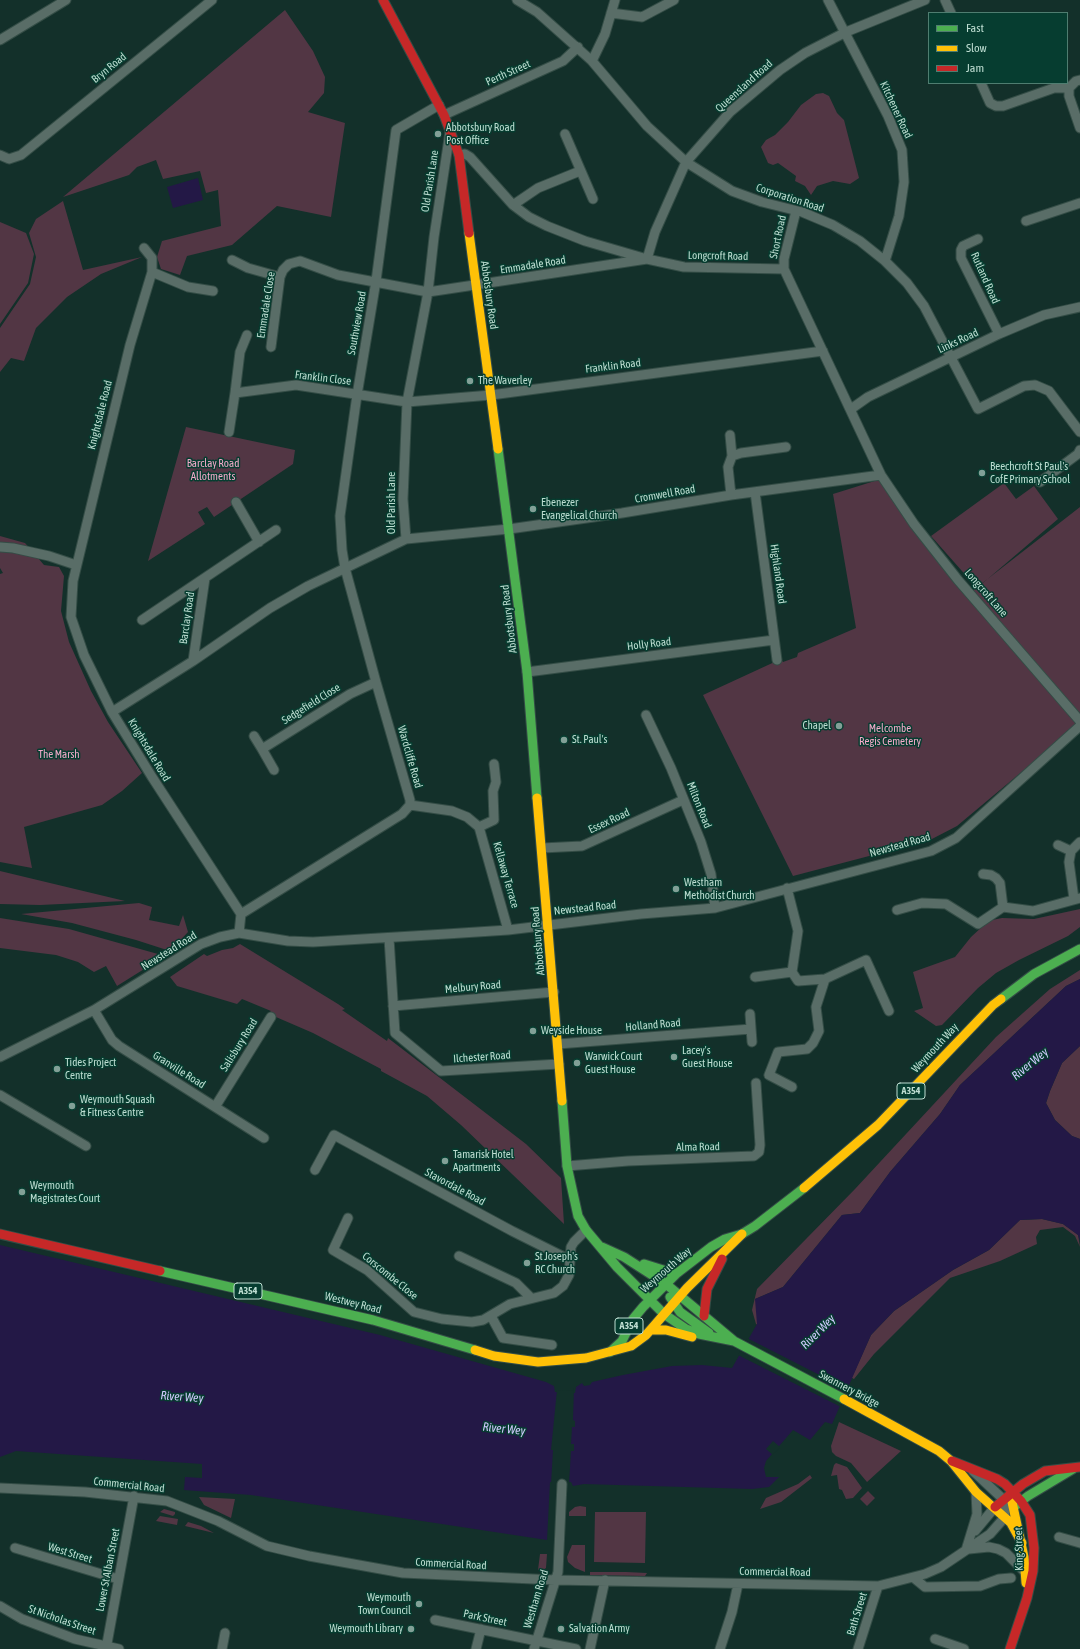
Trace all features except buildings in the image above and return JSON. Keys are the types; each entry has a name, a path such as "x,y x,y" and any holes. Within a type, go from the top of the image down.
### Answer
{"main road":[{"name":"Abbotsbury Road","path":"383,0 444,115 459,154 475,286 491,394 527,672 567,1166 574,1202 578,1216 586,1230 601,1246 617,1267 649,1300 659,1305 664,1314"},
{"name":"Weymouth Way","path":"680,1296 742,1234 788,1202 878,1125 969,1028 1005,994 1034,974 1080,949"},
{"name":"Westwey Road","path":"0,1234 343,1313 498,1357 524,1361 562,1362 592,1357 631,1346 651,1330 664,1314 670,1293 680,1296"},
{"name":"Weymouth Way","path":"610,1352 639,1329 670,1293 675,1276 711,1247 725,1239 742,1234"},
{"name":"Abbotsbury Road","path":"601,1246 624,1257 670,1293"},
{"path":"704,1316 707,1289 728,1248"},
{"path":"624,1257 675,1276"},
{"path":"624,1257 657,1292 659,1305"},
{"name":"Weymouth Way","path":"622,1341 633,1319 649,1300 657,1292 670,1293"},
{"path":"670,1293 680,1312 725,1338"},
{"name":"Swannery Bridge","path":"670,1293 680,1296 704,1316 725,1338"},
{"name":"Swannery Bridge","path":"664,1314 686,1329 699,1334 725,1338 924,1441 951,1461 997,1479 1013,1491"},
{"path":"651,1330 666,1330 691,1337 725,1338"},
{"name":"Swannery Bridge","path":"951,1461 976,1492 994,1507"},
{"name":"Commercial Road","path":"994,1507 1013,1491 1045,1471 1077,1467"},
{"name":"Commercial Road","path":"1005,1517 1022,1501 1077,1467"},
{"name":"King Street","path":"1010,1649 1027,1598 1033,1571 1034,1548 1030,1515 1022,1501 1013,1491"},
{"name":"King Street","path":"1013,1491 1014,1508 1022,1543 1027,1598"},
{"name":"King Street","path":"994,1507 1013,1527 1022,1543"}],"street":[{"path":"0,40 66,0"},
{"name":"Bryn Road","path":"0,155 9,159 21,155 212,0"},
{"name":"Corporation Road","path":"517,0 537,12 578,47 592,61 647,126 686,162 732,191 762,202 796,211 833,225 847,232 885,261 908,283 924,306 978,409 1024,386 1035,385 1049,391 1080,432"},
{"path":"592,61 605,34 615,0"},
{"path":"611,13 642,16 674,0"},
{"name":"Kitchener Road","path":"828,0 846,32 888,116 902,150 904,182 899,216 885,261"},
{"name":"Queensland Road","path":"647,260 655,232 686,162 730,112 780,70 805,53 846,32 925,0"},
{"path":"945,0 951,12"},
{"name":"Perth Street","path":"444,115 562,61 578,47"},
{"path":"981,84 990,103 996,106 1003,106 1054,88 1069,88 1076,81 1080,80"},
{"path":"1069,88 1069,96 1080,128"},
{"name":"Southview Road","path":"345,568 342,550 340,516 357,395 376,281 396,130 439,105"},
{"name":"Old Parish Lane","path":"112,712 193,661 270,608 308,586 406,539 403,499 407,402 428,292 434,237 450,130"},
{"path":"565,134 593,199"},
{"name":"Longcroft Road","path":"459,154 465,154 470,157 513,204 529,217 585,241 647,260 684,267 784,269"},
{"path":"513,204 538,188 580,171"},
{"path":"1026,221 1080,203"},
{"name":"Short Road","path":"784,269 784,259 796,211"},
{"name":"Rutland Road","path":"978,239 963,246 961,250 961,258 999,334"},
{"name":"Knightsdale Road","path":"144,248 152,258 152,272 130,345 72,581 72,617 84,655 112,712 152,777 241,914"},
{"path":"232,260 248,268 280,277"},
{"name":"Emmadale Road","path":"376,281 428,292 647,260"},
{"name":"Emmadale Close","path":"271,347 280,277 283,270 289,264 300,262 338,275 376,281"},
{"path":"784,269 881,475"},
{"path":"152,272 188,287 213,291"},
{"name":"Links Road","path":"851,409 868,397 999,334 1044,315 1080,307"},
{"path":"229,432 240,352 247,335"},
{"name":"Franklin Road","path":"407,402 491,394 822,351"},
{"name":"Franklin Close","path":"235,393 296,385 407,402"},
{"path":"730,435 732,456 728,467 732,495"},
{"path":"732,456 742,453 786,447"},
{"path":"1040,482 1078,454 1080,450"},
{"name":"Cromwell Road","path":"406,539 509,529 622,513 732,495 881,475"},
{"name":"Longcroft Lane","path":"881,475 914,524 958,580 1080,721"},
{"name":"Highland Road","path":"755,492 777,660"},
{"path":"236,502 259,542"},
{"name":"Barclay Road","path":"142,620 276,530"},
{"path":"0,547 13,548 49,556 76,565"},
{"name":"Wardcliffe Road","path":"241,914 402,814 410,805 410,800 345,568"},
{"name":"Barclay Road","path":"193,661 205,578"},
{"name":"Holly Road","path":"527,672 774,640"},
{"name":"Sedgefield Close","path":"262,749 350,694 376,682"},
{"name":"Milton Road","path":"646,715 671,768 701,842 711,874 715,908"},
{"name":"Newstead Road","path":"1,1055 94,1010 201,944 220,937 239,933 301,942 389,938 508,930 548,924 715,908 932,850 956,838 1080,726"},
{"path":"254,736 274,770"},
{"path":"410,805 452,811 467,817 479,827 494,820 493,791 496,782 494,764"},
{"name":"Essex Road","path":"542,848 582,846 683,800"},
{"name":"Kellaway Terrace","path":"479,827 508,930"},
{"path":"897,910 922,903 946,904 978,924 1003,908 1033,911 1077,898 1069,862 1071,851 1080,842"},
{"path":"1058,845 1071,851"},
{"path":"983,874 991,875 1000,883 1003,908"},
{"path":"787,888 798,931 792,972 798,981 825,979 866,960 889,1011"},
{"path":"239,933 241,914"},
{"name":"Ilchester Road","path":"389,938 395,1033 441,1071 559,1064"},
{"path":"755,977 792,972"},
{"path":"792,1087 768,1075 778,1052 807,1049 813,1043 819,1031 816,1007 825,979"},
{"name":"Melbury Road","path":"394,1006 554,992"},
{"name":"Granville Road","path":"94,1010 108,1034 119,1046 264,1138"},
{"path":"750,1014 752,1042"},
{"name":"Salisbury Road","path":"215,1107 271,1017"},
{"name":"Holland Road","path":"558,1044 614,1041 751,1029"},
{"name":"Alma Road","path":"567,1166 628,1161 754,1156 759,1152 760,1146 756,1083"},
{"path":"0,1095 86,1146"},
{"name":"Stavordale Road","path":"315,1170 334,1135 518,1235 570,1260"},
{"name":"Corscombe Close","path":"348,1218 333,1250 367,1270 414,1312 442,1319 472,1322 491,1316 510,1304 554,1293 563,1286 569,1275 570,1260"},
{"path":"570,1260 574,1242 586,1230"},
{"path":"459,1256 516,1283 531,1298"},
{"path":"491,1316 503,1338 552,1345"},
{"name":"Swannery Bridge","path":"972,1470 1003,1499"},
{"name":"Westham Road","path":"535,1645 558,1572 562,1484"},
{"name":"Commercial Road","path":"0,1488 134,1496 167,1501 184,1507 267,1546 345,1563 403,1573 555,1580 878,1586 914,1578 941,1567 990,1534 1005,1517"},
{"name":"Commercial Road","path":"966,1550 977,1514 976,1492"},
{"name":"Lower St Alban Street","path":"106,1648 134,1496"},
{"path":"1003,1499 1005,1504 1005,1517"},
{"name":"Commercial Road","path":"971,1535 994,1507"},
{"path":"1059,1537 1080,1543"},
{"path":"966,1550 989,1547 998,1549 1006,1553 1025,1572"},
{"name":"West Street","path":"15,1548 118,1579"},
{"path":"914,1578 925,1587 980,1586 999,1579 1011,1578"},
{"path":"590,1649 605,1580"},
{"path":"720,1649 732,1612 738,1584"},
{"name":"Bath Street","path":"858,1649 878,1586"},
{"name":"St Nicholas Street","path":"0,1606 22,1619 75,1639 106,1648 119,1649"},
{"name":"Park Street","path":"435,1620 481,1629 535,1645 576,1649"},
{"path":"476,1649 481,1629"},
{"path":"222,1649 225,1633"},
{"path":"935,1639 964,1649"}],"green space":[{"path":"285,10 313,51 325,77 324,93 308,112 345,123 331,217 277,206 232,245 187,256 180,275 161,269 157,257 162,241 221,226 218,190 206,193 200,171 163,179 156,160 137,167 129,175 63,197"},
{"path":"823,93 829,96 837,113 844,120 859,178 850,184 833,181 817,186 811,195 805,186 795,181 796,176 778,163 773,165 768,163 761,147 766,140 775,135 788,122 801,105 816,94"},
{"path":"63,201 83,270 142,257 101,274 67,297 36,328 24,361 11,358 0,372 0,328 30,284 36,257 29,233 36,219"},
{"path":"0,222 26,233 34,254 28,283 0,324"},
{"name":"Barclay Road Allotments","path":"186,427 295,450 293,464 214,517 207,507 198,512 205,524 148,561"},
{"name":"Melcombe Regis Cemetery","path":"881,479 967,595 1080,507 1080,723 957,826 930,840 793,876 703,695 781,659 783,662 797,657 798,653 856,628 833,494"},
{"path":"1004,483 1016,499 1034,486 1058,519 977,588 931,536"},
{"name":"The Marsh","path":"0,536 25,543 44,565 59,567 64,576 61,611 69,642 91,691 108,722 142,773 122,791 102,805 24,827 32,868 0,862 0,574 3,573 0,568"},
{"path":"0,871 125,901 40,905 0,904"},
{"path":"139,903 152,907 149,920 179,926 183,915 188,932 170,951 136,940 72,923 21,914"},
{"path":"1080,909 1080,927 1068,936 996,973 978,988 942,1025 936,1026 914,1011 923,1008 913,972 955,957 971,937 992,920 1002,918 1034,919"},
{"path":"0,918 69,929 165,956 117,986 106,966 94,972 78,962 56,955 0,948"},
{"path":"240,944 338,1004 345,1009 342,1010 387,1041 388,1038 526,1144 561,1178 564,1224 461,1125 427,1096 381,1071 381,1069 313,1033 269,1014 271,1011 242,999 237,1004 177,986 170,977 204,954 207,956 222,950 233,948"},
{"path":"1080,970 1080,979 1066,986 960,1085 940,1114 890,1172 860,1213 842,1215 783,1287 755,1299 852,1377 871,1335 894,1311 953,1270 989,1250 1020,1220 1042,1219 1063,1224 1078,1235 1080,1247 1075,1236 1063,1227 1040,1230 1036,1237 1037,1244 1000,1261 950,1278 874,1354 854,1379 756,1324 752,1310 757,1289 855,1189 996,1037 1050,989"},
{"path":"1080,1046 1080,1139 1072,1136 1055,1120 1046,1103 1062,1063"},
{"path":"839,1422 901,1451 867,1482 851,1463 836,1456 832,1452 831,1446"},
{"path":"836,1463 847,1467 862,1488 853,1498 846,1499 842,1490 839,1489 837,1475 831,1476"},
{"path":"810,1475 812,1478 781,1502 760,1509 766,1498 798,1484"},
{"path":"868,1491 875,1498 867,1506 860,1499"},
{"path":"199,1497 235,1499 231,1518 204,1505"},
{"path":"575,1507 586,1507 586,1516 569,1516 569,1512"},
{"path":"164,1509 175,1512 175,1514 173,1516 160,1512"},
{"path":"595,1512 646,1512 645,1563 594,1562"},
{"path":"160,1516 178,1519 177,1525 156,1521"},
{"path":"188,1522 201,1526 214,1533 185,1526"},
{"path":"572,1545 585,1545 585,1572 575,1568 568,1562 567,1557"},
{"path":"540,1554 547,1554 546,1568 543,1570 538,1570"},
{"path":"590,1572 647,1573 645,1576 590,1575"}],"water":[{"path":"198,178 203,200 173,208 167,187"},
{"name":"River Wey","path":"1080,979 1080,1046 1062,1063 1046,1103 1055,1120 1072,1136 1080,1139 1080,1241 1078,1235 1063,1224 1042,1219 1020,1220 989,1250 953,1270 894,1311 871,1335 832,1424 825,1422 810,1440 793,1430 766,1461 764,1468 766,1477 779,1477 769,1487 752,1489 584,1484 573,1486 571,1482 550,1482 547,1540 251,1495 184,1490 185,1477 202,1478 202,1464 16,1451 0,1457 0,1245 380,1335 546,1382 554,1386 555,1392 575,1393 576,1387 582,1383 584,1386 590,1385 592,1382 672,1366 702,1365 732,1368 757,1324 755,1299 783,1287 842,1215 860,1213 890,1172 940,1114 960,1085 1066,986"}],"pier":[{"path":"747,1338 849,1390 841,1407 738,1355"},
{"path":"557,1390 574,1391 573,1420 575,1421 575,1427 572,1427 571,1444 574,1444 574,1451 571,1451 569,1484 551,1484 553,1450 551,1450"},
{"path":"773,1441 780,1447 773,1455 766,1449"}],"traffic: fast":[{"path":"498,449 527,672 537,798"},
{"path":"1001,999 1034,974 1080,949"},
{"path":"562,1101 567,1166 578,1216 586,1230 617,1267 664,1314 686,1329 699,1334 734,1341"},
{"path":"610,1352 622,1341 633,1319 643,1307 676,1274 711,1247 725,1239 742,1234 755,1226 804,1188"},
{"path":"602,1247 624,1257 666,1284 734,1341 844,1399"},
{"path":"644,1264 676,1274"},
{"path":"160,1271 373,1320 475,1350"},
{"path":"670,1297 680,1312 709,1333"},
{"path":"1015,1506 1028,1496 1073,1469"}],"traffic: slow":[{"path":"469,233 498,449"},
{"path":"537,798 562,1101"},
{"path":"804,1188 878,1125 993,1005 1001,999"},
{"path":"475,1350 494,1356 538,1362 586,1358 631,1346 646,1335 687,1288 742,1234"},
{"path":"651,1330 666,1330 692,1337"},
{"path":"844,1399 939,1451 951,1461 976,1492 1011,1523 1022,1543"},
{"path":"1013,1491 1012,1502 1024,1557 1026,1583"}],"traffic: jam":[{"path":"383,0 444,115 459,155 469,233"},
{"path":"0,1234 160,1271"},
{"path":"704,1316 707,1289 722,1259"},
{"path":"952,1461 997,1479 1005,1484 1021,1501 1030,1515 1034,1548 1033,1571 1027,1598 1010,1649"},
{"path":"995,1507 1023,1484 1045,1471 1080,1467"}],"place":[{"name":"Abbotsbury Road Post Office","path":"438,134"},
{"name":"The Waverley","path":"470,381"},
{"name":"Beechcroft St Paul's CofE Primary School","path":"982,473"},
{"name":"Ebenezer Evangelical Church","path":"533,509"},
{"name":"Chapel","path":"839,726"},
{"name":"St. Paul's","path":"564,740"},
{"name":"Westham Methodist Church","path":"676,889"},
{"name":"Weyside House","path":"533,1031"},
{"name":"Lacey's Guest House","path":"674,1057"},
{"name":"Warwick Court Guest House","path":"577,1063"},
{"name":"Tides Project Centre","path":"57,1069"},
{"name":"Weymouth Squash & Fitness Centre","path":"72,1106"},
{"name":"Tamarisk Hotel Apartments","path":"445,1161"},
{"name":"Weymouth Magistrates Court","path":"22,1192"},
{"name":"St Joseph's RC Church","path":"527,1263"},
{"name":"Weymouth Town Council","path":"419,1604"},
{"name":"Weymouth Library","path":"411,1629"},
{"name":"Salvation Army","path":"561,1629"}]}
